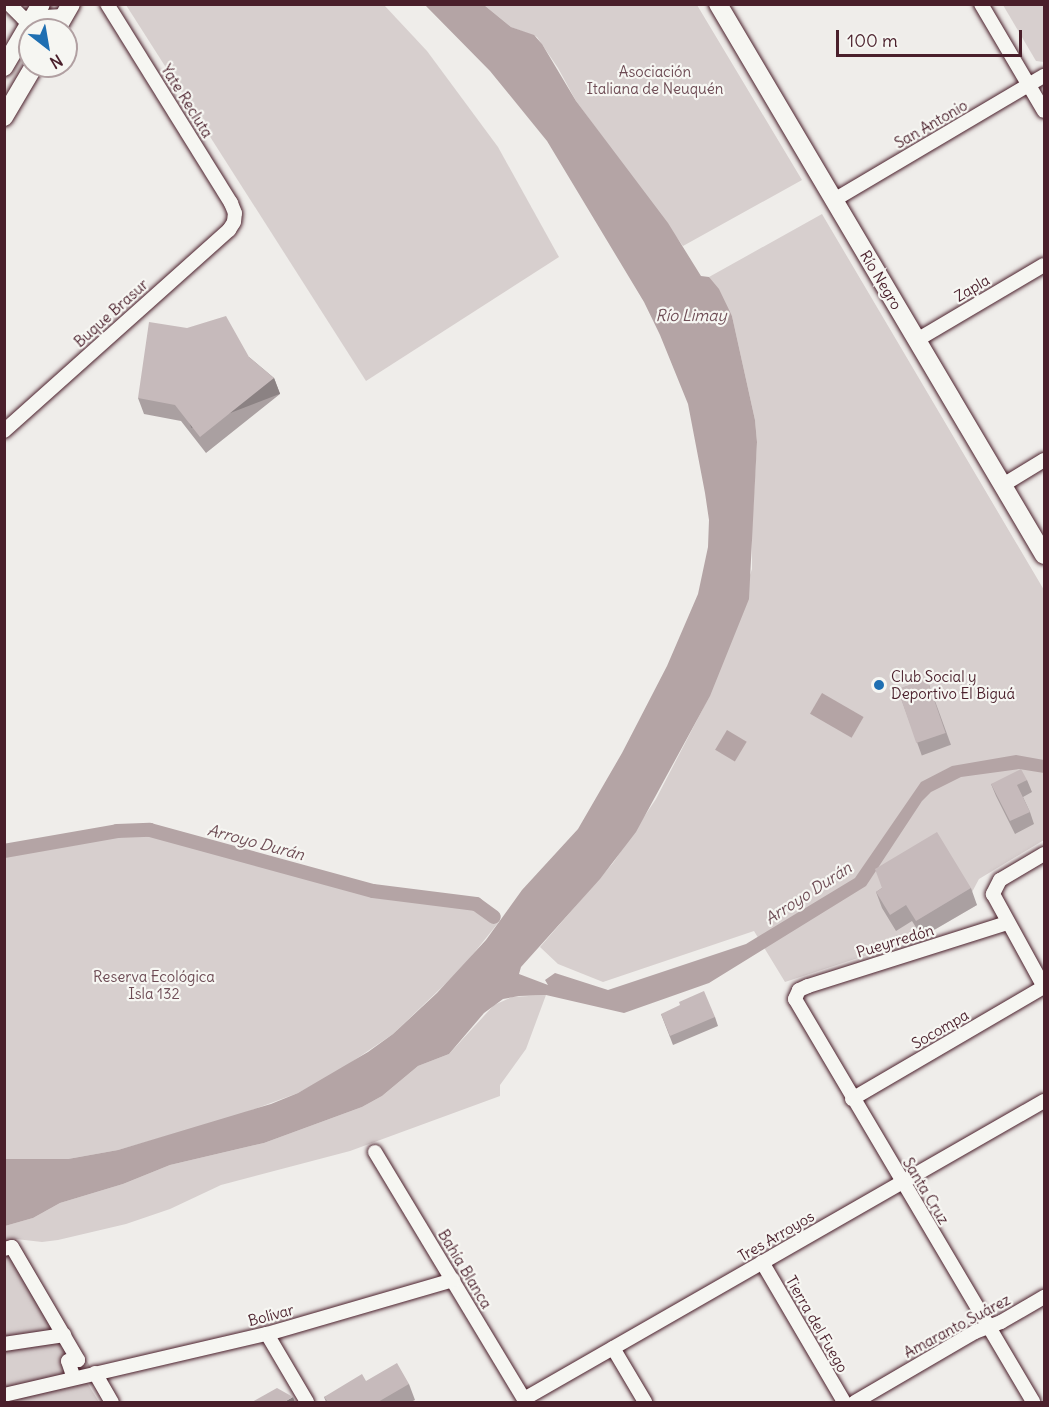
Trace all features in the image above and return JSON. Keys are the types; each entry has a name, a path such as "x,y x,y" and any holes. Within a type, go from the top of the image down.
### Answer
{"street":[{"path":"9,4 20,16 37,12 63,17"},
{"name":"Yate Recluta","path":"107,4 231,203 235,217"},
{"name":"Río Negro","path":"718,4 1044,555"},
{"path":"981,4 1044,111"},
{"path":"4,67 37,12"},
{"name":"San Antonio","path":"834,200 1044,76"},
{"path":"4,117 27,78"},
{"name":"Buque Brasur","path":"4,431 229,230 235,217"},
{"name":"Zapla","path":"917,340 1044,265"},
{"path":"1003,485 1044,460"},
{"path":"1044,854 1005,876 993,889 994,900 1044,987"},
{"name":"Pueyrredón","path":"795,994 808,986 1007,923"},
{"name":"Socompa","path":"852,1099 1044,987"},
{"name":"Santa Cruz","path":"795,994 795,1003 1033,1402"},
{"name":"Tres Arroyos","path":"525,1401 613,1348 1044,1101"},
{"name":"Bahía Blanca","path":"375,1152 525,1401"},
{"path":"4,1249 12,1247 78,1360 68,1361 74,1378"},
{"name":"Tierra del Fuego","path":"762,1263 844,1402"},
{"name":"Bolívar","path":"4,1395 267,1334 453,1280"},
{"name":"Amaranto Suárez","path":"855,1402 975,1332 1044,1297"},
{"path":"267,1334 308,1402"},
{"path":"4,1344 64,1335"},
{"path":"613,1348 645,1402"},
{"path":"95,1373 112,1402"}],"green space":[{"path":"126,5 384,5 427,51 498,147 559,257 366,381"},
{"name":"Asociación Italiana de Neuquén","path":"484,5 697,5 802,180 683,246 576,101 558,68 537,37 511,27"},
{"path":"1003,5 1044,5 1044,62 1036,61"},
{"name":"Club Social y Deportivo El Biguá","path":"822,214 1044,590 1044,840 979,879 971,894 977,905 922,937 785,982 754,931 603,982 558,964 540,947 613,863 656,799 709,697 752,569 757,442 755,420 732,316 709,277"},
{"name":"Reserva Ecológica Isla 132","path":"134,830 165,833 373,891 476,904 490,912 498,923 462,968 393,1034 337,1072 298,1093 233,1117 118,1150 68,1159 5,1159 5,851"},
{"path":"546,995 526,1049 500,1085 500,1096 350,1151 221,1185 170,1209 126,1224 58,1240 42,1242 16,1239 91,1368 5,1388 5,1226 33,1218 60,1203 123,1184 170,1165 264,1143 362,1107 382,1096 418,1066 449,1054 494,1005 512,997"},
{"path":"86,1381 99,1402 4,1401"}],"water":[{"name":"Río Limay","path":"425,5 484,5 511,27 534,35 542,44 576,101 668,223 701,276 709,277 719,289 732,316 755,420 757,442 749,599 710,696 636,832 600,879 521,967 519,974 548,985 545,980 555,973 608,990 746,944 855,878 921,782 952,766 1016,755 1044,760 1044,773 1019,769 961,777 931,792 922,801 866,886 709,983 624,1013 546,995 503,999 484,1013 449,1054 418,1066 382,1096 362,1107 264,1143 170,1165 123,1184 60,1203 33,1218 5,1226 4,1159 68,1159 118,1150 271,1104 298,1093 368,1052 393,1034 437,993 486,940 522,890 578,829 622,753 667,666 698,594 708,547 709,520 688,404 660,335 644,302 547,141 490,71"},
{"path":"822,693 864,717 852,738 810,714"},
{"path":"727,730 747,742 735,762 715,750"}],"building":[{"path":"226,316 249,357 274,378 200,437 175,405 138,398 149,322 187,328"},
{"path":"927,679 946,733 916,743 898,689"},
{"path":"1021,769 1027,780 1017,785 1030,812 1010,821 991,784"},
{"path":"937,832 971,888 916,921 906,905 890,915 876,892 882,888 875,869"},
{"path":"704,991 715,1017 670,1036 661,1014 680,1005 679,1002"},
{"path":"397,1363 409,1384 378,1402 328,1402 324,1397 362,1374 366,1381"},
{"path":"277,1388 293,1397 284,1402 252,1402"}],"waterway":[{"name":"Arroyo Durán","path":"4,851 117,831 150,830 373,891 476,904 494,917"}],"place":[{"name":"Club Social y Deportivo El Biguá","path":"879,685"}]}
